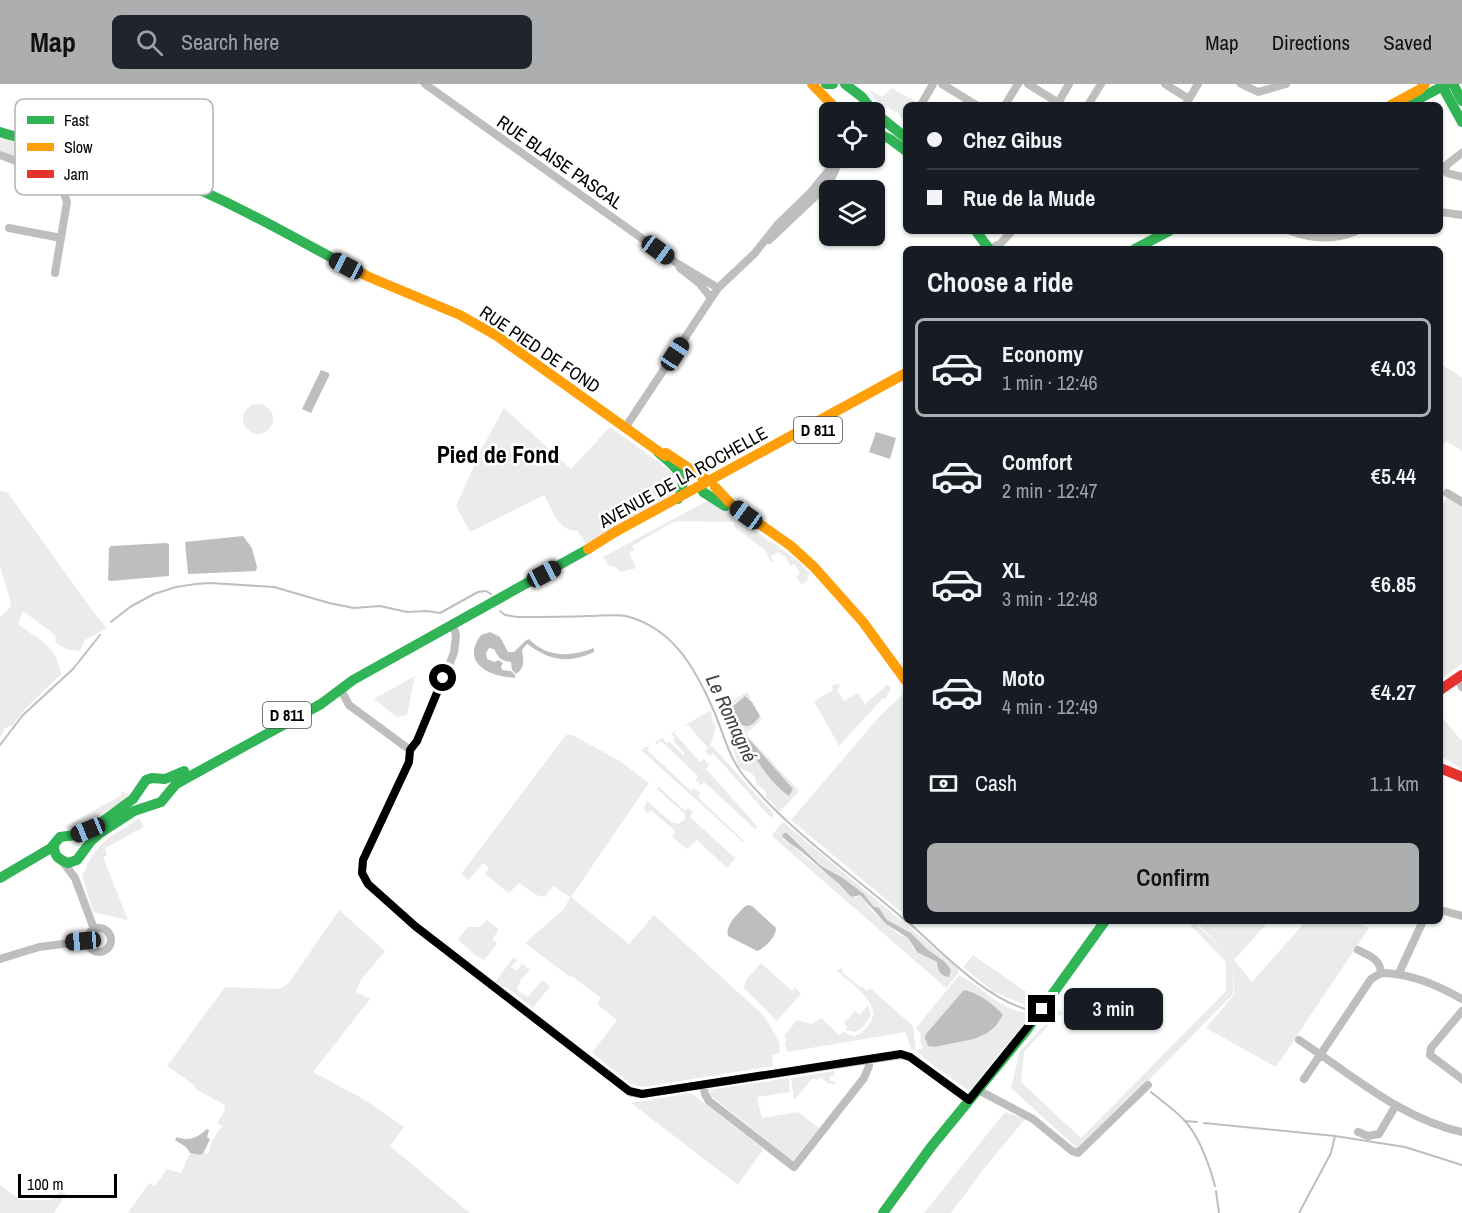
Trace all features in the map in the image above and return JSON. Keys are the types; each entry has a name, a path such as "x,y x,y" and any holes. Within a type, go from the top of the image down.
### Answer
{"main road":[{"path":"812,84 829,87"},
{"path":"845,84 860,89 868,102"},
{"path":"1397,102 1419,90 1425,84"},
{"path":"1448,87 1462,101"},
{"path":"1414,102 1448,87"},
{"path":"1448,87 1462,122"},
{"path":"885,120 903,133"},
{"name":"RUE PIED DE FOND","path":"0,132 15,136"},
{"path":"885,137 903,149"},
{"name":"RUE PIED DE FOND","path":"212,195 369,277 460,315 497,336 637,437"},
{"path":"1141,246 1163,234"},
{"name":"AVENUE DE LA ROCHELLE","path":"711,484 903,375"},
{"name":"AVENUE DE LA ROCHELLE","path":"341,690 353,680 398,654 572,559 615,532 903,383"},
{"path":"637,437 711,484 731,504 806,559 857,615 903,677"},
{"path":"637,437 681,467 690,483 699,490 806,559"},
{"path":"658,452 682,475 684,485 677,500"},
{"name":"AVENUE DE LA ROCHELLE","path":"572,559 618,538 699,490"},
{"name":"D 811","path":"0,878 28,863 54,845 60,837 76,835 88,830 115,813 133,799 146,780 176,776 320,696 356,688 440,637 453,625"},
{"path":"1443,688 1460,680"},
{"name":"D 811","path":"28,863 46,859 73,862 80,858 91,841 100,833 134,811 161,802 176,784 321,704 341,690"},
{"path":"1443,768 1462,777"},
{"path":"159,779 165,784 167,792"},
{"path":"54,845 54,853 61,860"},
{"path":"884,1213 906,1180 1026,1031 1103,924"}],"street":[{"name":"RUE BLAISE PASCAL","path":"425,84 678,264 718,288"},
{"path":"923,102 933,84"},
{"path":"942,84 971,102"},
{"path":"1007,102 1018,84"},
{"path":"1028,84 1057,102"},
{"path":"1061,102 1069,84"},
{"path":"1090,102 1101,84"},
{"path":"1165,84 1187,102 1198,84"},
{"path":"1241,84 1258,92 1286,84"},
{"path":"1462,153 1444,169 1462,177"},
{"path":"0,155 15,161"},
{"path":"625,428 718,288 763,244 778,224 823,179 830,168"},
{"path":"763,244 778,234 823,189 836,168"},
{"path":"55,273 67,207 64,195"},
{"path":"1443,212 1462,215"},
{"path":"9,228 60,238"},
{"path":"995,246 1009,234"},
{"path":"1302,234 1329,238 1344,234"},
{"name":"RUE BLAISE PASCAL","path":"678,264 681,270 701,285 711,298"},
{"path":"1447,493 1462,502"},
{"path":"453,625 456,635 454,653 417,741 410,750 409,762 363,860 362,873 368,884 431,939 629,1091 642,1094 901,1054 969,1100"},
{"path":"341,690 346,701 353,708 410,750"},
{"path":"75,878 80,858"},
{"path":"61,860 75,878 94,929"},
{"path":"1443,911 1462,916"},
{"path":"1399,973 1422,924"},
{"path":"101,928 111,938 110,946 105,951 96,952 90,948 87,941 94,929 101,928"},
{"path":"0,959 39,946 87,941"},
{"path":"1358,950 1379,962 1381,973"},
{"path":"1304,1079 1371,979 1381,973 1399,973 1433,985 1462,999"},
{"path":"1462,1011 1431,1048 1430,1055 1462,1079"},
{"path":"1299,1040 1418,1119 1462,1132"},
{"path":"703,1085 709,1101 794,1167 864,1078 869,1059"},
{"path":"978,1090 1034,1119 1072,1151 1078,1153 1148,1085"},
{"path":"1358,1132 1368,1136 1379,1134 1396,1105"}],"shaded area":[{"path":"892,88 916,102 903,102 903,120 897,113 885,107 885,102 877,102 870,90 882,97"},
{"path":"0,138 15,142 15,157 0,152"},
{"path":"1443,365 1462,378 1462,451 1446,441 1443,446"},
{"path":"321,370 329,373 329,376 311,413 302,409"},
{"path":"258,404 268,409 273,419 268,429 258,434 248,429 243,419 248,409"},
{"path":"504,408 571,469 610,427 676,475 675,490 672,495 586,544 578,531 561,524 544,495 470,532 456,506 481,450"},
{"path":"876,432 896,438 890,459 869,452"},
{"path":"0,491 7,492 107,628 85,640 80,651 66,649 56,643 55,635 23,611 19,625 51,650 59,664 61,674 26,708 13,725 5,728 0,738 0,617 9,609 11,603 0,566"},
{"path":"1448,497 1462,506 1462,664 1443,678 1443,504"},
{"path":"707,501 719,504 768,542 770,541 797,560 809,573 808,579 803,584 800,583 796,576 800,574 795,564 790,566 785,555 782,556 779,552 771,556 773,561 771,562 764,549 734,527 734,522 673,522 632,546 634,550 629,553 636,568 621,572 609,566 603,557"},
{"path":"243,536 252,548 256,571 188,574 185,542"},
{"path":"169,544 169,576 108,580 109,548 111,546"},
{"path":"490,632 500,637 508,652 514,652 529,639 551,653 577,653 594,648 594,652 576,658 559,659 544,654 527,644 522,650 523,666 516,674 512,670 511,662 501,659 494,649 489,648 486,653 487,659 503,663 502,670 511,671 515,678 503,676 493,674 480,666 474,656 476,643 481,635"},
{"path":"415,676 407,715 397,717 374,699"},
{"path":"838,683 840,687 837,690 844,701 858,693 865,704 888,684 891,688 885,700 883,698 839,746 814,701 833,690 832,686"},
{"path":"747,692 751,698 745,696 735,703 734,714 739,724 760,716 762,719 746,734 799,791 779,813 773,803 766,798 764,790 756,784 750,772 738,766 733,748 735,743 733,734 727,722 732,701"},
{"path":"903,694 903,913 791,820 879,717"},
{"path":"745,696 752,702 760,716 747,726 739,723 733,706"},
{"path":"711,710 713,723 716,726 710,747 712,746 774,814 771,818 713,753 710,756 705,751 708,748 688,725 682,727"},
{"path":"1443,719 1462,741 1462,769 1443,757"},
{"path":"677,730 674,733 700,762 704,759 709,765 706,769 757,826 755,829 704,782 701,785 696,780 698,776 661,741 657,744 655,742 663,738 666,743 670,742 683,755 685,754 673,740 675,738 671,733"},
{"path":"566,735 572,735 620,761 649,783 571,897 629,944 654,915 765,1017 779,1042 780,1052 772,1055 773,1066 643,1087 631,1084 592,1053 617,1020 597,1004 601,998 525,943 564,909 570,897 553,886 545,897 536,895 519,883 509,893 485,874 489,868 483,863 469,880 461,874"},
{"path":"745,738 748,738 793,789 789,796 763,770"},
{"path":"650,745 647,750 691,791 694,788 700,793 698,797 743,842 641,750"},
{"path":"658,786 685,811 688,808 693,812 690,817 735,858 727,868 697,840 687,849 672,837 674,830 651,810 647,814 644,808 647,801 671,822 678,824 685,819 685,814 658,790 656,792"},
{"path":"120,791 129,794 120,803 95,818 80,831 68,831 66,826 122,795"},
{"path":"139,818 144,827 105,848 107,855 103,857 128,920 93,912 82,874 100,846"},
{"path":"783,822 958,968 958,974 946,988 772,835","holes":["788,833 821,866 843,878 864,894 873,906 879,908 887,920 911,933 945,962 938,968 937,962 913,948 908,938 898,934 874,913 860,895 855,897 849,895 841,885 805,857 795,846 783,839"]},
{"path":"787,833 821,866 843,878 864,894 873,906 879,908 887,920 911,933 945,962 951,970 949,977 940,972 937,962 917,952 908,938 886,924 860,895 852,897 848,894 785,839 782,836"},
{"path":"748,905 776,928 770,942 757,951 728,936 728,928 732,920"},
{"path":"339,910 385,951 360,981 356,992 370,999 313,1072 365,1100 404,1127 390,1146 470,1213 128,1213 149,1183 155,1186 167,1169 181,1173 190,1153 208,1154 212,1141 222,1126 217,1123 225,1105 197,1090 194,1085 167,1066 225,987 280,989 289,983"},
{"path":"487,920 499,930 492,939 497,943 496,945 484,960 458,939 468,927 480,927"},
{"path":"1196,924 1234,960 1252,982 1303,924 1359,924 1369,928 1276,1067 1206,1028 1234,995 1233,962 1233,994 1078,1149 1011,1088 1020,1051 1059,1010 1063,1013 1055,1018 1024,1052 1021,1082 1081,1138 1226,991 1226,962 1190,925"},
{"path":"1198,924 1266,924 1234,960"},
{"path":"973,955 1038,1000 1034,1009 994,992 963,967"},
{"path":"514,957 517,960 511,967 516,971 522,964 530,970 520,980 518,991 528,997 542,980 550,986 533,1008 506,987 501,987 495,982"},
{"path":"761,963 792,991 795,987 801,994 777,1021 744,988 746,980"},
{"path":"841,968 842,972 860,987 867,991 870,988 913,1026 916,1050 911,1050 906,1032 787,1052 785,1042 787,1041 784,1036 797,1020 812,1024 821,1018 839,1035 843,1032 853,1036 868,1026 873,1010 870,1003 837,971"},
{"path":"959,975 1010,1008 1032,1014 969,1091 916,1050 923,1048 920,1041 921,1034 916,1028"},
{"path":"964,990 985,1000 1003,1015 995,1027 974,1039 934,1047 928,1046 926,1034"},
{"path":"868,1005 871,1015 863,1027 855,1032 846,1030 844,1023 855,1011 860,1015"},
{"path":"834,1071 835,1075 830,1076 830,1081 835,1081 834,1085 820,1077 817,1080 813,1078 794,1100 791,1078"},
{"path":"789,1078 790,1092 757,1097 762,1118 798,1112 819,1128 793,1161 710,1095 710,1090"},
{"path":"691,1093 762,1148 763,1150 738,1185 631,1103"},
{"path":"1005,1112 1025,1119 951,1213 924,1213"},
{"path":"207,1129 209,1130 207,1137 210,1139 201,1155 190,1153 186,1147 175,1140 177,1137 194,1138"},
{"path":"0,1185 20,1200 52,1200 60,1191 66,1194 54,1213 0,1213"}],"waterway":[{"name":"Le Romagné","path":"111,622 130,607 154,594 196,584 274,587 354,608 380,606 407,612 440,613 478,592 486,591 491,594"},
{"name":"Le Romagné","path":"500,611 505,615 517,617 622,615 657,630 669,640 690,665 743,775 761,796 801,834 903,919"},
{"name":"Le Romagné","path":"0,745 23,715 73,669 100,635"},
{"name":"Le Romagné","path":"910,924 981,986 998,997 1032,1011"},
{"name":"Le Romagné","path":"1151,1092 1177,1113 1195,1134 1215,1186"},
{"path":"1185,1121 1197,1122"},
{"path":"1204,1123 1335,1136 1405,1147 1462,1165"},
{"path":"1299,1213 1331,1153 1335,1136"},
{"name":"Le Romagné","path":"1216,1191 1219,1213"}],"traffic: fast":[{"path":"826,84 833,84"},
{"path":"845,84 903,136"},
{"path":"1441,84 1462,122"},
{"path":"1413,102 1447,84"},
{"path":"1453,84 1462,101"},
{"path":"0,132 15,136"},
{"path":"885,137 903,149"},
{"path":"211,195 338,261"},
{"path":"978,234 987,246"},
{"path":"1141,246 1163,234"},
{"path":"658,452 675,467 682,478 682,491 678,499"},
{"path":"703,492 725,506"},
{"path":"54,845 57,857 68,863 77,860 100,833 134,811 161,802 176,784 321,704 353,680 588,549"},
{"path":"0,878 51,848 60,837 76,835 99,824 133,799 146,780 165,779 184,771"},
{"path":"883,1213 931,1147 1026,1031 1103,924"}],"traffic: slow":[{"path":"812,84 829,102"},
{"path":"1397,102 1419,90 1425,84"},
{"path":"338,261 369,277 460,315 497,336 665,456"},
{"path":"588,549 903,375"},
{"path":"666,453 708,481"},
{"path":"715,487 731,504 791,546 814,567 863,622 903,677"}],"traffic: jam":[{"path":"1443,688 1462,675"},
{"path":"1443,769 1462,777"}],"district":[{"name":"Pied de Fond","path":"498,454"}],"route":[{"path":"443,678 417,741 410,750 409,762 363,860 362,873 371,888 415,926 629,1091 642,1094 901,1054 910,1057 969,1100 1042,1009"}]}
